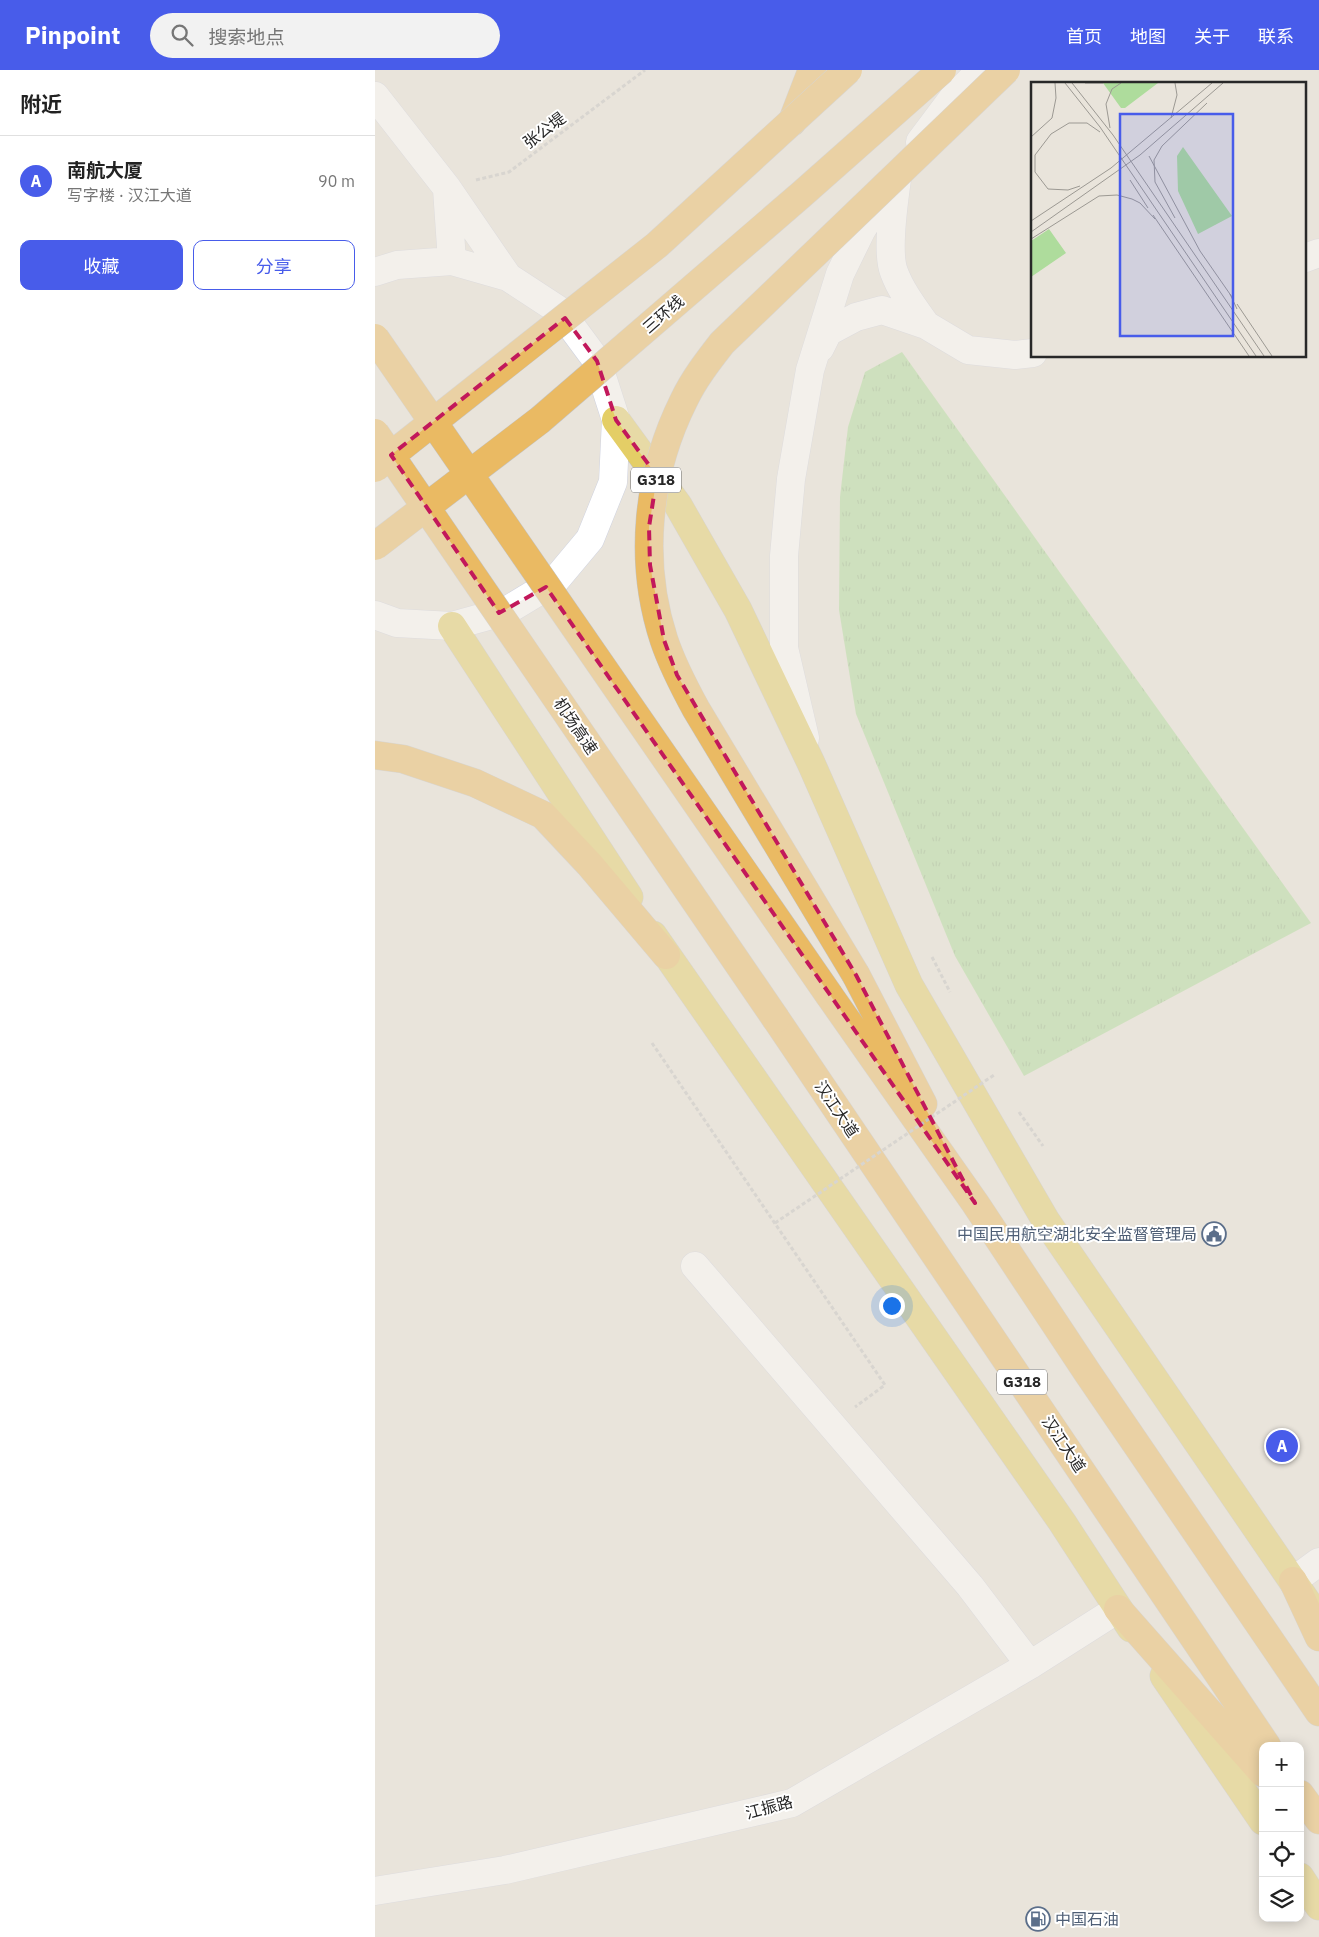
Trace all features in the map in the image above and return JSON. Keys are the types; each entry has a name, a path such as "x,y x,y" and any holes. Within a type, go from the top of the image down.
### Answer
{"highway":[{"path":"791,122 812,70"},
{"path":"375,468 657,245 848,70"},
{"name":"三环线","path":"375,546 540,420 802,194 942,70"},
{"name":"G318","path":"1006,70 722,343 701,370 677,414 660,461 653,494 649,527 654,603 664,640 677,675 700,717 856,974 975,1203 1087,1372 1319,1712"},
{"path":"375,338 975,1203"},
{"name":"机场高速","path":"375,432 776,1019"},
{"path":"375,755 403,759 475,783 543,816 589,864 666,955"},
{"name":"汉江大道","path":"776,1019 1264,1742"},
{"path":"1293,1581 1319,1637"},
{"path":"1118,1609 1259,1768"},
{"path":"1304,1799 1319,1820"},
{"path":"1304,1820 1319,1837"}],"main road":[{"path":"615,420 678,505 733,602 811,763 909,985 1046,1221 1319,1620"},
{"path":"452,626 666,955 1062,1522 1118,1609 1259,1815"},
{"path":"1304,1884 1319,1906"}],"street":[{"path":"811,763 784,648 785,556 791,479 810,370 840,274 861,231 898,171 953,98 981,70"},
{"path":"375,96 447,188 509,277"},
{"path":"898,171 891,236 893,270 904,293 926,325"},
{"path":"447,188 452,262"},
{"path":"1307,257 1319,253"},
{"path":"375,272 397,265 452,262 509,277 560,311 571,325 597,361 615,420 613,482 590,539 554,582 506,611 452,626 397,623 375,615"},
{"path":"810,370 828,332 856,317 882,310 926,325 968,350 1015,355 1031,353"},
{"path":"695,1266 970,1586 1030,1664"},
{"path":"1293,1581 1319,1562"},
{"name":"江振路","path":"375,1891 505,1870 792,1803 1030,1664 1118,1609"}],"path":[{"name":"张公堤","path":"447,188 509,172 645,70"},
{"path":"652,1043 885,1385 831,1424"},
{"path":"775,1223 994,1075"}],"highlighted area":[{"path":"565,318 597,361 616,420 657,476 649,527 650,565 664,640 677,675 856,975 975,1203 546,587 499,613 391,455"}],"green space":[{"path":"902,352 1311,923 1024,1076 955,956 856,714 839,610 840,497 848,427 865,372"}],"place":[{"name":"中国民用航空湖北安全监督管理局","path":"1214,1234"},
{"name":"南航大厦","path":"1282,1446"},
{"name":"中国石油","path":"1038,1919"}]}
